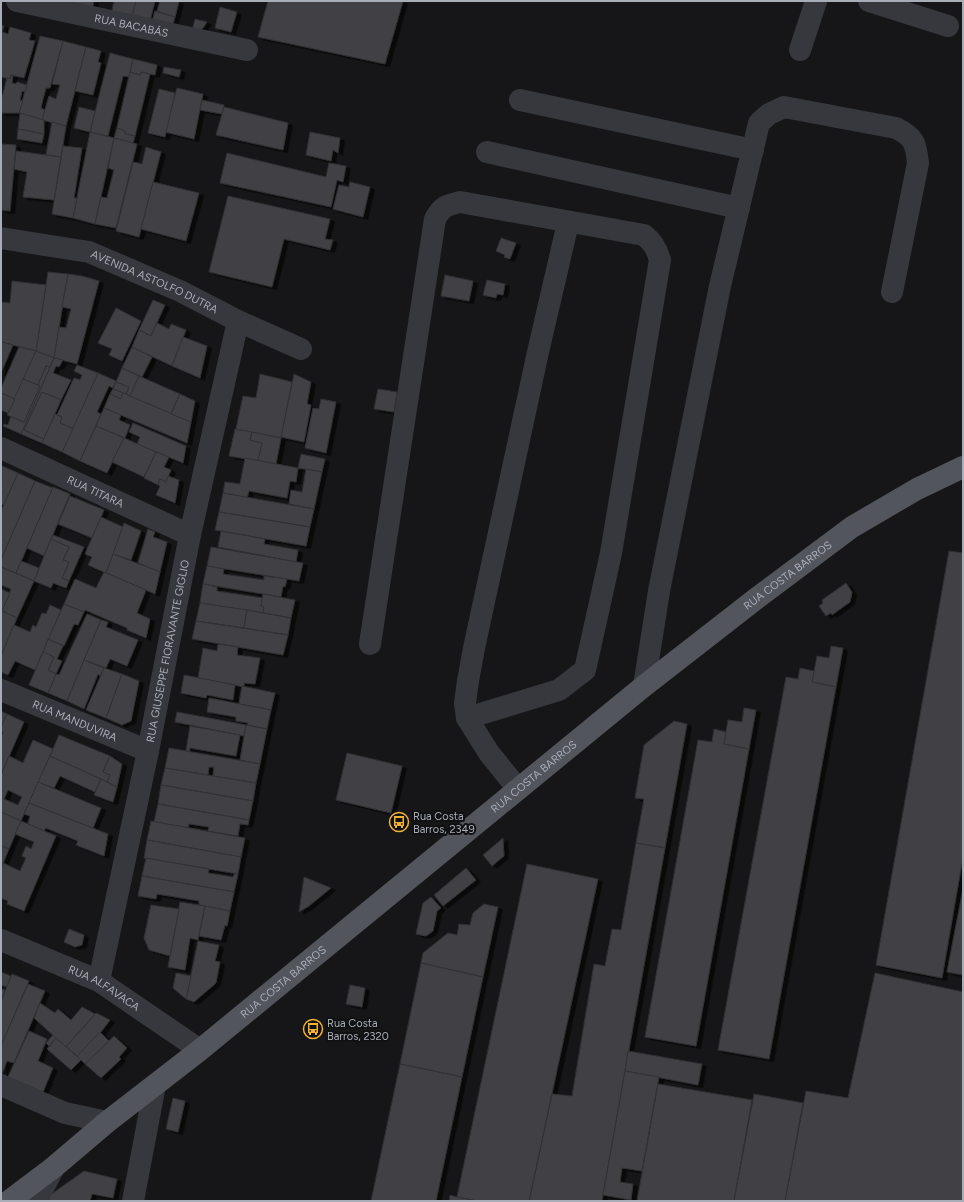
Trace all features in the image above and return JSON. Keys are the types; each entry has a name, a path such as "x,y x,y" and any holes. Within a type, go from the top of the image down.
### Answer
{"main road":[{"name":"RUA COSTA BARROS","path":"9,1201 54,1167 107,1122 200,1050 644,686 757,598 852,526 917,489 963,467"}],"street":[{"name":"RUA BACABÁS","path":"17,1 247,50"},
{"path":"800,50 816,1"},
{"path":"870,1 948,26"},
{"path":"520,100 753,150"},
{"path":"644,686 660,591 720,286 759,123 769,114 784,107 896,128 908,134 917,148 918,163 892,292"},
{"path":"487,152 738,208"},
{"path":"370,644 435,218 439,211 446,205 460,202 568,223 644,235 652,241 660,260 611,553 585,670 559,690 467,718"},
{"path":"518,788 489,753 467,718 465,704 474,648 538,352 568,223"},
{"name":"AVENIDA ASTOLFO DUTRA","path":"1,238 89,252 180,292 238,321 301,349"},
{"name":"RUA GIUSEPPE FIORAVANTE GIGLIO","path":"99,981 148,750 190,535 238,321"},
{"name":"RUA TITARA","path":"1,448 190,535"},
{"name":"RUA MANDUVIRA","path":"1,690 148,750"},
{"name":"RUA ALFAVACA","path":"1,940 99,981 200,1050"},
{"path":"1,1085 65,1113 107,1122"},
{"path":"133,1201 155,1085"},
{"path":"39,1201 39,1196 54,1167"}],"building":[{"path":"71,1 94,1 92,10 70,5"},
{"path":"114,1 136,1 131,20 111,15"},
{"path":"136,1 155,1 149,25 131,20"},
{"path":"160,1 179,1 175,17 157,11"},
{"path":"268,1 403,1 385,64 258,37"},
{"path":"220,7 237,12 231,32 215,28"},
{"path":"155,11 175,17 171,31 151,25"},
{"path":"195,19 207,22 203,28 191,35"},
{"path":"1,25 4,26 2,32 8,34 10,27 31,33 29,40 35,41 24,78 11,75 10,79 1,77"},
{"path":"40,36 63,41 50,88 46,88 43,99 41,108 45,110 42,120 19,113"},
{"path":"63,41 86,47 66,126 42,120 49,96 56,99 60,85 52,84"},
{"path":"86,47 101,51 98,62 101,63 93,95 75,91"},
{"path":"110,53 133,59 129,77 123,76 108,136 90,132"},
{"path":"133,59 157,65 155,75 141,72 140,75 130,72"},
{"path":"164,67 181,70 179,77 163,73"},
{"path":"130,72 140,75 141,72 150,74 135,136 125,134 125,131 117,128"},
{"path":"11,75 13,75 12,83 16,84 17,82 27,85 25,92 22,91 20,100 23,101 19,113 1,113 1,97 7,78 10,79"},
{"path":"177,88 203,94 194,139 165,132"},
{"path":"159,89 175,93 165,137 148,133"},
{"path":"202,100 224,105 222,114 200,110"},
{"path":"79,107 95,111 90,132 74,128"},
{"path":"224,107 288,123 283,150 216,135"},
{"path":"20,113 44,120 44,134 18,129"},
{"path":"52,122 66,126 61,157 46,155"},
{"path":"117,128 125,131 125,134 135,136 133,143 114,138"},
{"path":"18,129 44,134 42,143 17,139"},
{"path":"90,132 114,138 95,224 73,218"},
{"path":"310,132 340,138 338,153 333,150 331,161 306,155"},
{"path":"114,138 137,144 116,228 95,224 101,197 107,198 114,170 108,168"},
{"path":"1,144 16,145 10,211 1,210"},
{"path":"63,146 82,148 74,198 77,198 73,218 52,214"},
{"path":"146,147 161,152 139,237 116,231 133,162 142,164"},
{"path":"16,151 61,157 54,200 23,197 27,172 14,169"},
{"path":"227,153 326,177 329,163 346,166 343,182 337,180 331,207 220,183"},
{"path":"153,182 199,193 186,241 141,229"},
{"path":"350,182 370,187 363,217 333,209 339,185 349,187"},
{"path":"228,196 330,219 325,239 333,240 330,250 284,239 272,287 209,272"},
{"path":"501,238 516,243 510,259 504,257 505,255 496,251"},
{"path":"48,272 68,274 54,358 36,351"},
{"path":"68,274 99,281 77,364 54,358 59,327 66,328 71,309 62,307"},
{"path":"445,275 473,281 469,301 441,296"},
{"path":"487,280 505,284 503,295 497,294 496,298 483,295"},
{"path":"12,281 46,285 36,351 1,342 1,302 10,303"},
{"path":"153,300 165,305 151,336 139,330"},
{"path":"116,308 141,321 122,361 109,355 112,349 98,343"},
{"path":"157,323 169,329 171,324 186,330 172,366 132,347 139,330 151,336"},
{"path":"183,337 207,346 200,378 172,366"},
{"path":"1,342 13,345 1,373"},
{"path":"19,347 36,351 15,399 1,393 1,388"},
{"path":"132,347 152,357 142,377 122,368"},
{"path":"36,351 54,358 50,367 46,366 38,385 23,379"},
{"path":"54,358 63,360 59,367 56,366 53,373 71,380 61,400 42,392 24,430 44,439 42,443 21,434"},
{"path":"77,365 98,373 73,429 60,423 62,417 57,415 74,378 80,380 82,375 74,371"},
{"path":"46,366 50,367 21,434 3,426 4,424 8,425 11,416 24,422 40,386 38,385"},
{"path":"122,368 139,376 130,396 126,394 129,387 116,382"},
{"path":"98,373 116,381 113,388 109,386 97,412 101,414 80,461 62,452"},
{"path":"260,374 292,382 281,438 236,429 243,396 256,398"},
{"path":"294,374 311,382 307,404 311,405 304,442 281,437"},
{"path":"139,376 180,394 171,414 130,396"},
{"path":"23,379 40,386 24,422 7,415"},
{"path":"116,382 129,387 126,394 113,389"},
{"path":"113,389 123,393 121,399 110,394"},
{"path":"378,389 397,392 394,412 374,409"},
{"path":"42,392 61,400 44,439 24,430"},
{"path":"1,393 15,399 8,413 1,410"},
{"path":"123,393 191,422 187,443 104,408 110,394 121,399"},
{"path":"180,394 195,401 191,422 171,414"},
{"path":"321,399 336,402 326,453 305,448 313,408 319,409"},
{"path":"104,408 121,415 119,420 130,425 125,438 96,426"},
{"path":"55,414 62,417 60,423 73,429 62,452 42,443"},
{"path":"133,423 186,446 183,463 137,444 140,437 129,432"},
{"path":"96,426 124,438 107,473 80,461"},
{"path":"235,429 252,432 250,440 262,443 258,461 229,456"},
{"path":"252,432 281,438 276,464 258,461 262,443 250,440"},
{"path":"124,438 156,452 144,477 112,462"},
{"path":"156,452 169,457 164,467 171,470 166,482 160,479 158,485 144,478"},
{"path":"301,454 325,459 322,472 298,468"},
{"path":"245,458 298,468 296,482 290,481 287,498 249,491 247,498 223,493 225,482 240,484"},
{"path":"2,466 18,473 4,505 1,504"},
{"path":"306,469 322,472 314,509 289,504 291,490 302,492"},
{"path":"18,473 35,481 1,560 1,511"},
{"path":"168,476 179,480 175,503 156,495 160,486 158,485 160,479 166,482"},
{"path":"35,481 53,488 16,573 1,567 1,560"},
{"path":"53,487 70,494 44,556 27,548"},
{"path":"223,493 314,509 310,527 219,512"},
{"path":"70,496 104,510 92,538 58,524"},
{"path":"219,512 310,527 306,546 215,530"},
{"path":"101,517 123,527 106,573 88,565 92,557 85,554"},
{"path":"124,523 141,531 131,560 113,554"},
{"path":"148,529 155,532 153,537 167,542 160,572 138,563"},
{"path":"221,531 265,539 264,544 298,550 296,562 218,547"},
{"path":"53,535 84,547 69,581 62,578 69,562 63,560 69,547 51,539"},
{"path":"51,539 69,547 63,560 69,562 62,578 69,581 66,588 53,583 51,588 34,581"},
{"path":"211,547 303,563 299,581 207,566"},
{"path":"949,551 963,553 963,857 942,978 876,965"},
{"path":"113,554 160,572 155,594 106,573"},
{"path":"21,561 39,568 34,581 16,573"},
{"path":"207,566 224,569 223,574 264,580 264,576 287,579 285,587 283,586 281,597 203,584"},
{"path":"1,567 34,581 17,618 2,611 11,589 1,585"},
{"path":"104,572 146,590 137,613 150,619 146,638 85,610 84,612 64,604 75,579 96,588"},
{"path":"846,583 852,592 850,602 832,615 831,613 826,616 819,606 823,603 822,600"},
{"path":"203,584 217,587 217,591 263,598 261,606 264,607 263,613 200,603"},
{"path":"1,589 10,593 2,611 17,618 1,656"},
{"path":"263,594 295,600 291,618 263,613 264,607 261,606"},
{"path":"200,603 247,610 244,628 196,621"},
{"path":"64,604 84,612 78,625 74,624 64,646 48,639"},
{"path":"50,605 61,610 35,670 15,661 8,675 1,672 1,656 14,625 30,632 33,625 36,627 42,613 46,614"},
{"path":"247,610 291,618 288,635 244,628"},
{"path":"87,614 101,620 67,701 48,693 56,674 59,675"},
{"path":"101,620 108,622 106,627 138,640 127,666 110,659 106,668 84,660"},
{"path":"196,621 288,635 283,655 192,639"},
{"path":"48,639 63,646 57,659 62,661 56,674 48,670 54,657 43,652"},
{"path":"218,644 238,647 237,655 260,658 255,684 244,683 244,687 198,678 203,648 217,651"},
{"path":"831,646 843,648 836,687 812,682 817,656 829,658"},
{"path":"43,652 54,657 48,670 56,674 48,693 29,685"},
{"path":"84,660 104,668 100,676 98,674 84,709 67,701"},
{"path":"104,668 122,674 106,718 86,710"},
{"path":"800,668 814,671 812,682 836,687 769,1059 718,1050 786,677 798,679"},
{"path":"122,674 139,681 131,721 122,725 106,718"},
{"path":"184,675 235,685 233,700 207,695 206,698 181,693"},
{"path":"242,686 275,693 271,710 239,704"},
{"path":"209,698 271,710 267,729 236,721 236,717 207,712"},
{"path":"744,708 756,710 749,749 724,744 728,720 742,722"},
{"path":"1,711 7,714 1,727"},
{"path":"177,712 246,725 244,736 175,722"},
{"path":"7,714 24,722 1,775 1,737 3,732 1,731 1,727"},
{"path":"674,721 687,724 665,848 636,843 644,799 635,798 644,745"},
{"path":"246,725 267,729 260,764 240,760"},
{"path":"190,726 240,735 236,756 190,748 189,752 186,751"},
{"path":"714,729 726,732 724,744 749,749 696,1046 645,1037 698,740 712,742"},
{"path":"59,735 110,756 103,772 110,775 107,782 50,756"},
{"path":"33,740 53,749 21,821 1,812 1,775 9,756 23,763","holes":["8,790 22,797 18,805 4,799"]},
{"path":"169,748 260,764 256,783 213,776 214,767 209,767 208,775 165,768"},
{"path":"347,753 402,766 391,813 336,800"},
{"path":"50,756 101,779 95,792 60,776 54,788 38,782"},
{"path":"110,756 122,764 117,787 107,782 110,775 103,772"},
{"path":"165,768 256,783 253,801 161,785"},
{"path":"101,779 117,787 113,802 94,795"},
{"path":"38,782 101,808 93,828 29,803"},
{"path":"161,785 253,801 249,820 158,804"},
{"path":"29,803 108,834 104,856 76,845 78,841 46,828 44,831 28,824 30,816 24,814"},
{"path":"158,804 249,820 248,825 240,824 238,836 208,831 209,827 189,824 188,828 154,822"},
{"path":"1,812 21,821 9,849 1,846"},
{"path":"21,821 56,836 24,911 7,904 8,901 1,898 1,868 3,863 20,871 26,858 22,856 26,846 31,849 34,842 15,834"},
{"path":"151,821 245,838 241,857 147,840"},
{"path":"503,838 504,856 492,866 483,855"},
{"path":"147,840 241,857 238,874 144,858"},
{"path":"636,843 665,848 602,1201 529,1201 552,1094 572,1096 594,964 605,966 612,929 621,930"},
{"path":"1,846 9,849 1,868"},
{"path":"146,858 209,869 208,873 233,877 235,873 238,874 234,892 142,876"},
{"path":"527,864 598,879 529,1201 477,1201 457,1197"},
{"path":"466,868 476,880 443,906 434,895"},
{"path":"142,876 234,892 230,911 199,905 199,901 157,894 156,899 138,896"},
{"path":"304,877 331,888 299,912"},
{"path":"963,889 963,975 947,972"},
{"path":"431,897 441,908 437,911 433,931 426,936 416,934 423,903"},
{"path":"180,902 205,906 198,940 190,938 185,970 168,967"},
{"path":"484,904 498,907 483,977 421,963 423,953 448,933 457,935 459,924 470,925 473,913"},
{"path":"151,905 179,909 170,956 149,950 144,938"},
{"path":"205,906 230,911 227,926 225,925 221,940 199,936"},
{"path":"69,929 84,935 82,945 75,947 64,942"},
{"path":"198,941 219,945 215,961 220,962 216,983 194,1002 186,999"},
{"path":"421,963 483,977 462,1077 400,1064"},
{"path":"1,972 11,976 7,987 1,985"},
{"path":"176,973 191,976 186,999 173,988"},
{"path":"875,973 963,992 963,1201 785,1201 806,1091 848,1098"},
{"path":"12,974 29,981 1,1046 1,1001"},
{"path":"28,984 45,991 14,1063 7,1061 2,1074 1,1046"},
{"path":"350,985 365,988 362,1007 346,1004"},
{"path":"1,989 5,990 1,1001"},
{"path":"40,1003 55,1013 58,1009 71,1020 82,1007 95,1014 66,1047 34,1018"},
{"path":"96,1013 110,1020 101,1032 77,1056 66,1047"},
{"path":"29,1031 47,1039 38,1061 53,1068 43,1092 8,1077"},
{"path":"100,1032 109,1041 85,1064 77,1056"},
{"path":"53,1035 56,1038 49,1046 46,1043"},
{"path":"114,1036 127,1048 119,1057 121,1059 101,1078 85,1064"},
{"path":"56,1038 81,1060 71,1070 47,1049"},
{"path":"628,1051 702,1064 698,1085 625,1071"},
{"path":"400,1064 462,1077 436,1201 371,1201"},
{"path":"625,1071 659,1077 642,1171 622,1168 620,1182 633,1184 631,1200 603,1195"},
{"path":"658,1084 752,1100 734,1201 637,1201"},
{"path":"754,1094 803,1103 785,1201 734,1201"},
{"path":"173,1098 185,1101 178,1132 166,1129"},
{"path":"84,1171 117,1179 113,1198 92,1194 90,1201 42,1201"},
{"path":"450,1195 457,1197 477,1201 449,1201"}],"place":[{"name":"Rua Costa Barros, 2349","path":"399,822"},
{"name":"Rua Costa Barros, 2320","path":"313,1029"}]}
